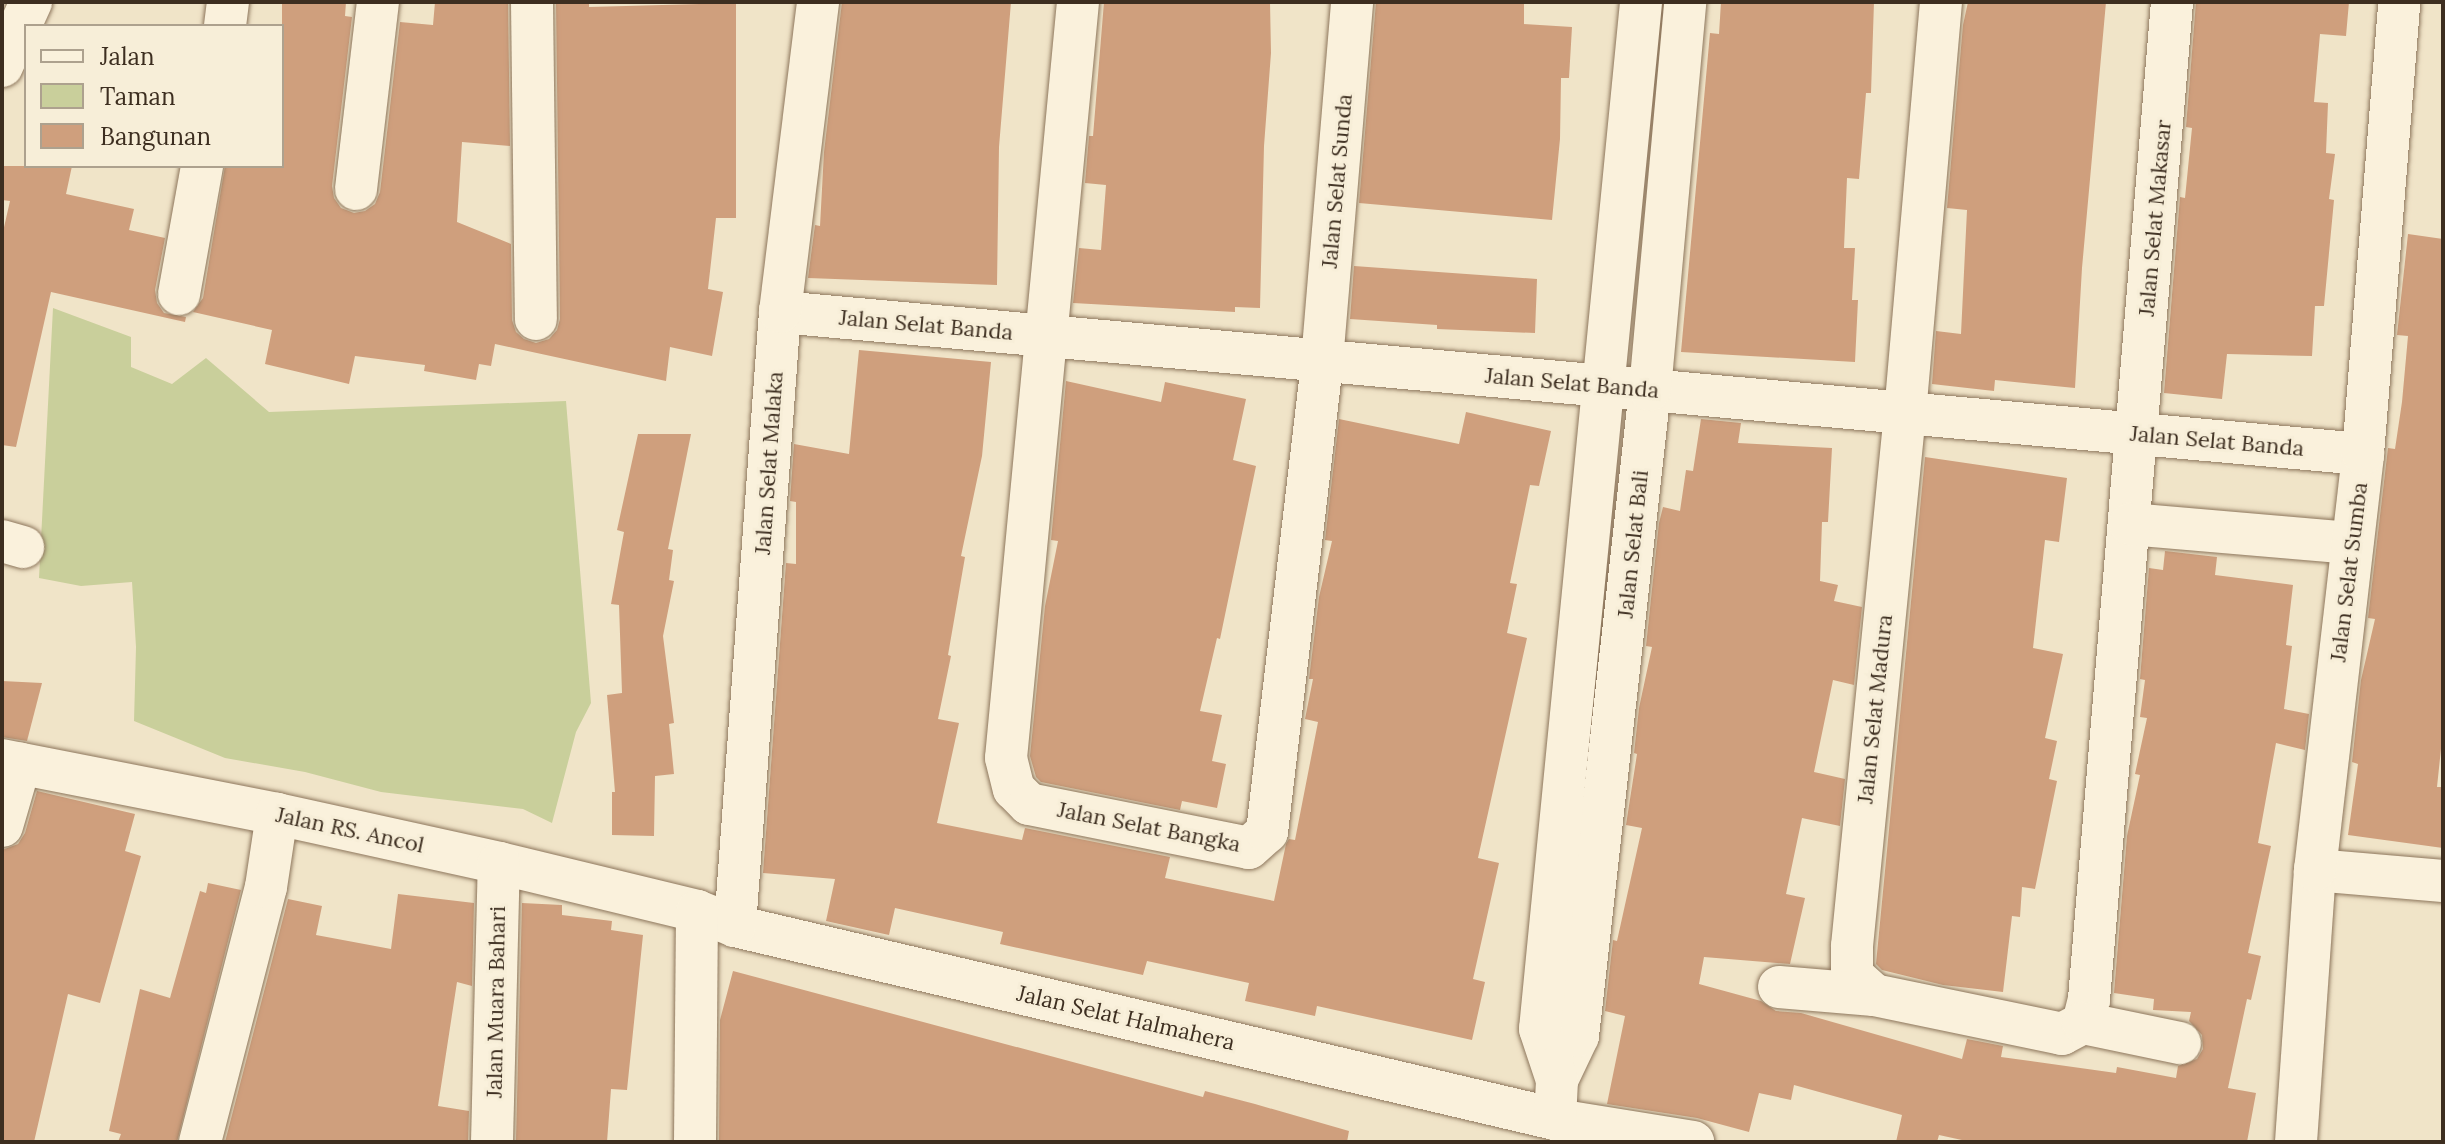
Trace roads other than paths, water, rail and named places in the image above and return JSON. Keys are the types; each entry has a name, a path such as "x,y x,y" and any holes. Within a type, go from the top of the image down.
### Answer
{"street":[{"path":"2,66 31,2"},
{"path":"225,24 228,2"},
{"path":"356,189 378,2"},
{"path":"532,2 536,319"},
{"name":"Jalan Selat Malaka","path":"715,918 780,312 818,2"},
{"path":"1045,336 1078,2"},
{"name":"Jalan Selat Sunda","path":"1322,361 1352,2"},
{"name":"Jalan Selat Bali","path":"1556,1115 1540,1029 1606,386 1641,2"},
{"name":"Jalan Selat Bali","path":"1556,1115 1578,1036 1650,390 1685,2"},
{"path":"1905,413 1941,2"},
{"name":"Jalan Selat Makasar","path":"2138,434 2172,2"},
{"name":"Jalan Selat Sumba","path":"2296,1142 2315,870 2363,454 2399,2"},
{"path":"179,294 202,168"},
{"name":"Jalan Selat Banda","path":"780,312 2363,454"},
{"name":"Jalan Selat Bangka","path":"1045,336 1006,758 1014,789 1029,804 1249,848 1267,832 1322,361"},
{"name":"Jalan Selat Madura","path":"1874,995 1852,975 1852,946 1905,413"},
{"path":"2083,1023 2089,999 2138,434"},
{"path":"2130,524 2352,543"},
{"path":"2,826 11,762"},
{"name":"Jalan RS. Ancol","path":"11,762 277,814 499,863 715,918"},
{"path":"200,1142 266,887 277,814"},
{"name":"Jalan Muara Bahari","path":"492,1142 499,863"},
{"path":"2315,870 2443,881"},
{"path":"695,1142 715,918"},
{"name":"Jalan Selat Halmahera","path":"715,918 1556,1115 1693,1142"},
{"path":"1779,987 1874,995 2062,1034 2083,1023 2180,1043"}]}
